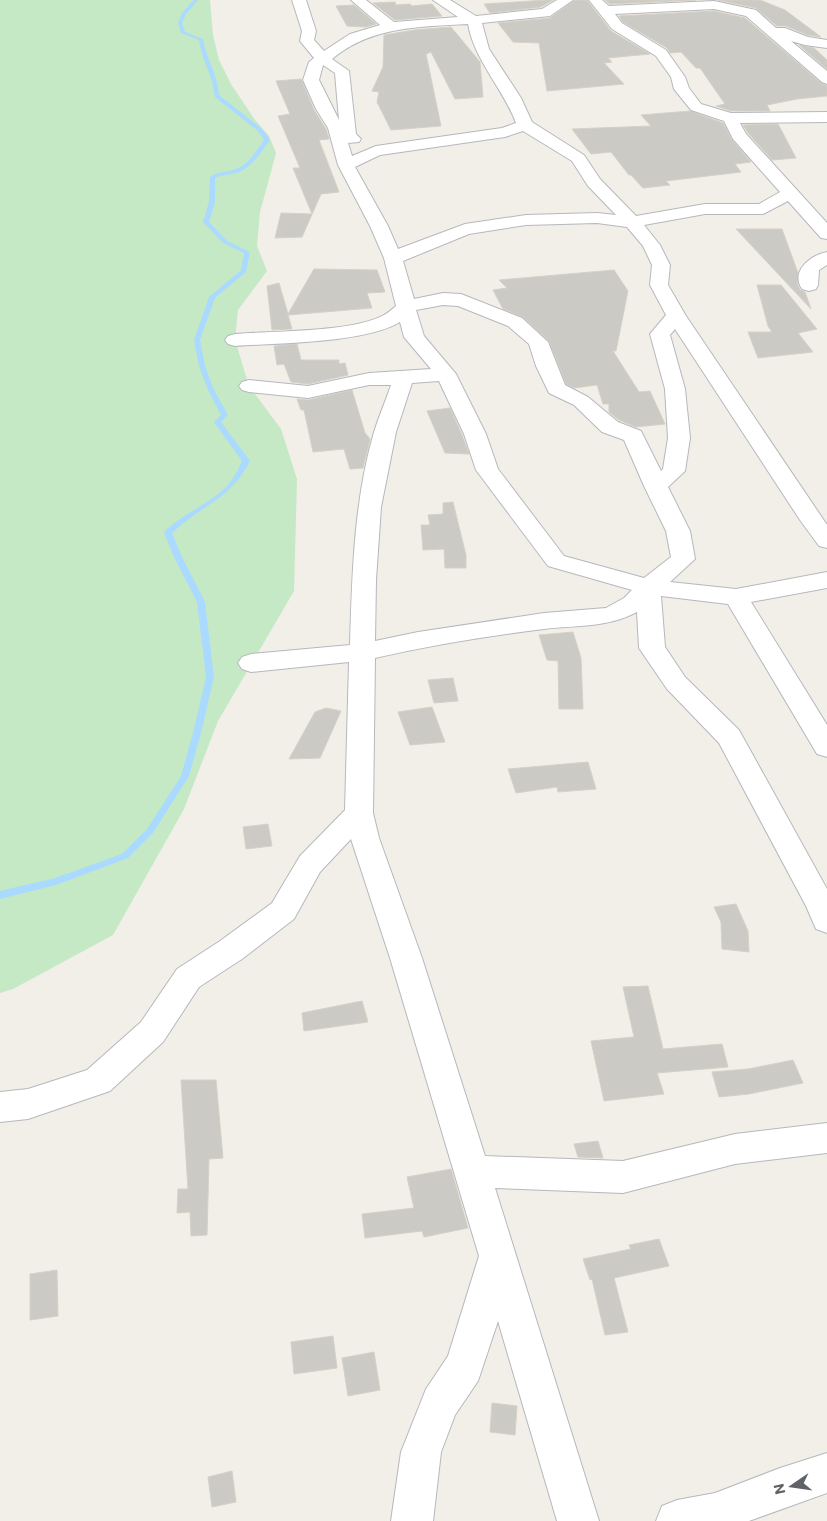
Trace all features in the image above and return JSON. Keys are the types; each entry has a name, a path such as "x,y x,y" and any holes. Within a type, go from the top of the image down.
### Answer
{"street":[{"path":"299,0 309,31 308,42 323,59 342,71 348,137 376,151"},
{"path":"358,0 392,26"},
{"path":"440,0 474,20"},
{"path":"566,0 545,13 392,26 356,35 332,49 323,59 316,62 311,80 324,109 336,128 346,165 379,226 393,258 414,336 446,374 475,434 487,470 556,561 648,587 736,597 827,580"},
{"path":"594,0 606,10 618,26 661,53 678,77 682,90 696,107 730,118 827,117"},
{"path":"606,10 732,0"},
{"path":"718,2 751,13 827,79"},
{"path":"474,20 475,33 486,56 522,114 525,125 578,158 594,182 651,245 661,265 659,285 676,316 827,541"},
{"path":"767,26 805,41 827,44"},
{"path":"730,118 739,136 827,234"},
{"path":"346,165 376,151 505,132 525,125"},
{"path":"393,258 465,228 526,220 597,218 632,222 705,209 763,209 790,193"},
{"path":"809,285 810,268 827,257"},
{"path":"235,340 342,332 377,325 392,319 406,307 443,299 461,300 515,322 538,342 556,389 581,401 610,427 633,436 655,486 678,531 683,559 648,587 634,604 611,615 544,621 418,640 363,652 251,663"},
{"path":"655,486 674,471 680,438 675,389 660,334 676,316"},
{"path":"249,386 308,392 369,379 446,374"},
{"path":"404,378 385,432 370,507 364,580 358,812 406,958 578,1521"},
{"path":"648,587 652,648 676,683 729,737 821,906 827,921"},
{"path":"736,597 827,747"},
{"path":"0,1106 28,1104 98,1081 152,1032 188,978 283,911 310,864 358,812"},
{"path":"472,1171 623,1177 735,1149 827,1138"},
{"path":"412,1521 421,1452 440,1403 464,1367 480,1323 498,1257"},
{"path":"676,1521 715,1514 780,1488 827,1474"}],"green space":[{"path":"0,0 210,0 213,35 219,60 231,84 255,120 269,136 276,153 260,212 257,246 267,271 238,310 235,340 249,386 281,429 297,479 294,591 218,721 184,809 113,935 13,989 0,993"}],"building":[{"path":"553,0 541,7 490,13 484,4"},
{"path":"575,0 587,0 611,31 650,54 608,58 612,62 604,63 624,84 547,91 539,43 513,42 498,23 550,18"},
{"path":"605,0 696,0 610,4"},
{"path":"718,0 760,0 785,10 821,37 808,35 786,26 777,26 756,8"},
{"path":"395,2 396,5 410,4 412,6 432,4 442,16 395,20 373,3"},
{"path":"354,5 376,24 366,27 347,26 336,6"},
{"path":"714,11 745,18 821,83 827,86 827,96 767,105 770,111 731,111 716,106 725,104 700,68 696,68 681,52 670,53 667,48 623,22 619,16"},
{"path":"451,27 480,62 483,97 455,99 431,52 426,54 441,126 391,130 377,102 379,92 372,91 383,67 384,35"},
{"path":"799,45 814,48 827,60 827,69"},
{"path":"301,79 314,110 326,129 329,139 319,140 339,192 321,194 302,237 275,238 281,213 312,214 293,168 300,168 278,116 290,114 276,81"},
{"path":"690,111 723,123 732,140 751,162 735,164 741,172 666,181 670,185 643,188 629,175 611,152 591,154 572,129 651,126 641,115"},
{"path":"778,124 796,158 772,160 743,125"},
{"path":"736,229 782,229 798,273 797,283 800,290 805,292 811,309"},
{"path":"314,269 377,270 385,292 367,293 372,308 288,315 292,329 272,330 267,286 279,283 288,314"},
{"path":"614,270 628,291 616,351 613,351 639,392 650,391 665,424 636,427 619,420 609,412 609,404 603,404 597,385 574,388 566,384 549,341 523,317 503,309 493,290 507,288 499,280"},
{"path":"757,285 781,285 817,329 798,333 813,352 758,358 748,332 772,332 768,326"},
{"path":"297,344 301,360 339,360 339,364 345,363 348,375 308,384 291,382 284,364 277,365 274,346"},
{"path":"352,390 365,433 370,439 363,468 350,469 344,449 313,452 304,410 301,410 297,399 308,400"},
{"path":"450,408 469,454 445,453 427,411"},
{"path":"453,502 466,555 466,568 445,568 444,549 423,550 421,525 430,525 428,515 443,514 443,503"},
{"path":"573,632 581,658 583,709 559,709 558,661 547,660 539,635"},
{"path":"453,678 458,701 434,703 428,680"},
{"path":"432,707 445,742 410,745 398,712"},
{"path":"326,708 341,711 320,758 289,759 315,712"},
{"path":"588,762 596,789 558,792 557,787 516,793 508,769"},
{"path":"268,824 272,846 246,849 243,827"},
{"path":"736,904 748,931 749,952 722,949 721,922 714,907"},
{"path":"648,986 663,1049 722,1044 728,1067 657,1073 664,1094 604,1101 591,1041 634,1037 623,987"},
{"path":"362,1001 368,1022 304,1031 302,1013"},
{"path":"793,1060 803,1083 749,1094 719,1097 712,1072 748,1069"},
{"path":"181,1080 216,1080 223,1158 209,1159 207,1235 191,1236 190,1212 177,1213 178,1189 188,1189"},
{"path":"598,1141 603,1158 578,1157 574,1144"},
{"path":"451,1169 468,1228 424,1237 422,1231 365,1238 362,1214 414,1208 407,1177"},
{"path":"659,1239 669,1266 614,1278 628,1332 605,1335 592,1279 590,1280 583,1259 631,1249 629,1245"},
{"path":"57,1270 58,1316 30,1320 30,1274"},
{"path":"333,1336 337,1368 294,1374 291,1342"},
{"path":"374,1352 380,1390 348,1396 342,1358"},
{"path":"492,1403 517,1406 515,1435 490,1432"},
{"path":"232,1471 236,1502 212,1507 208,1477"}],"waterway":[{"path":"0,895 56,881 125,856 150,831 185,776 210,677 201,602 178,557 168,532 232,485 246,461 217,422 225,415 211,390 202,366 197,340 212,297 244,271 247,252 225,242 206,222 212,202 213,177 244,167 267,140 260,130 217,96 215,81 204,54 201,39 183,33 180,23 184,14 196,0"}]}
